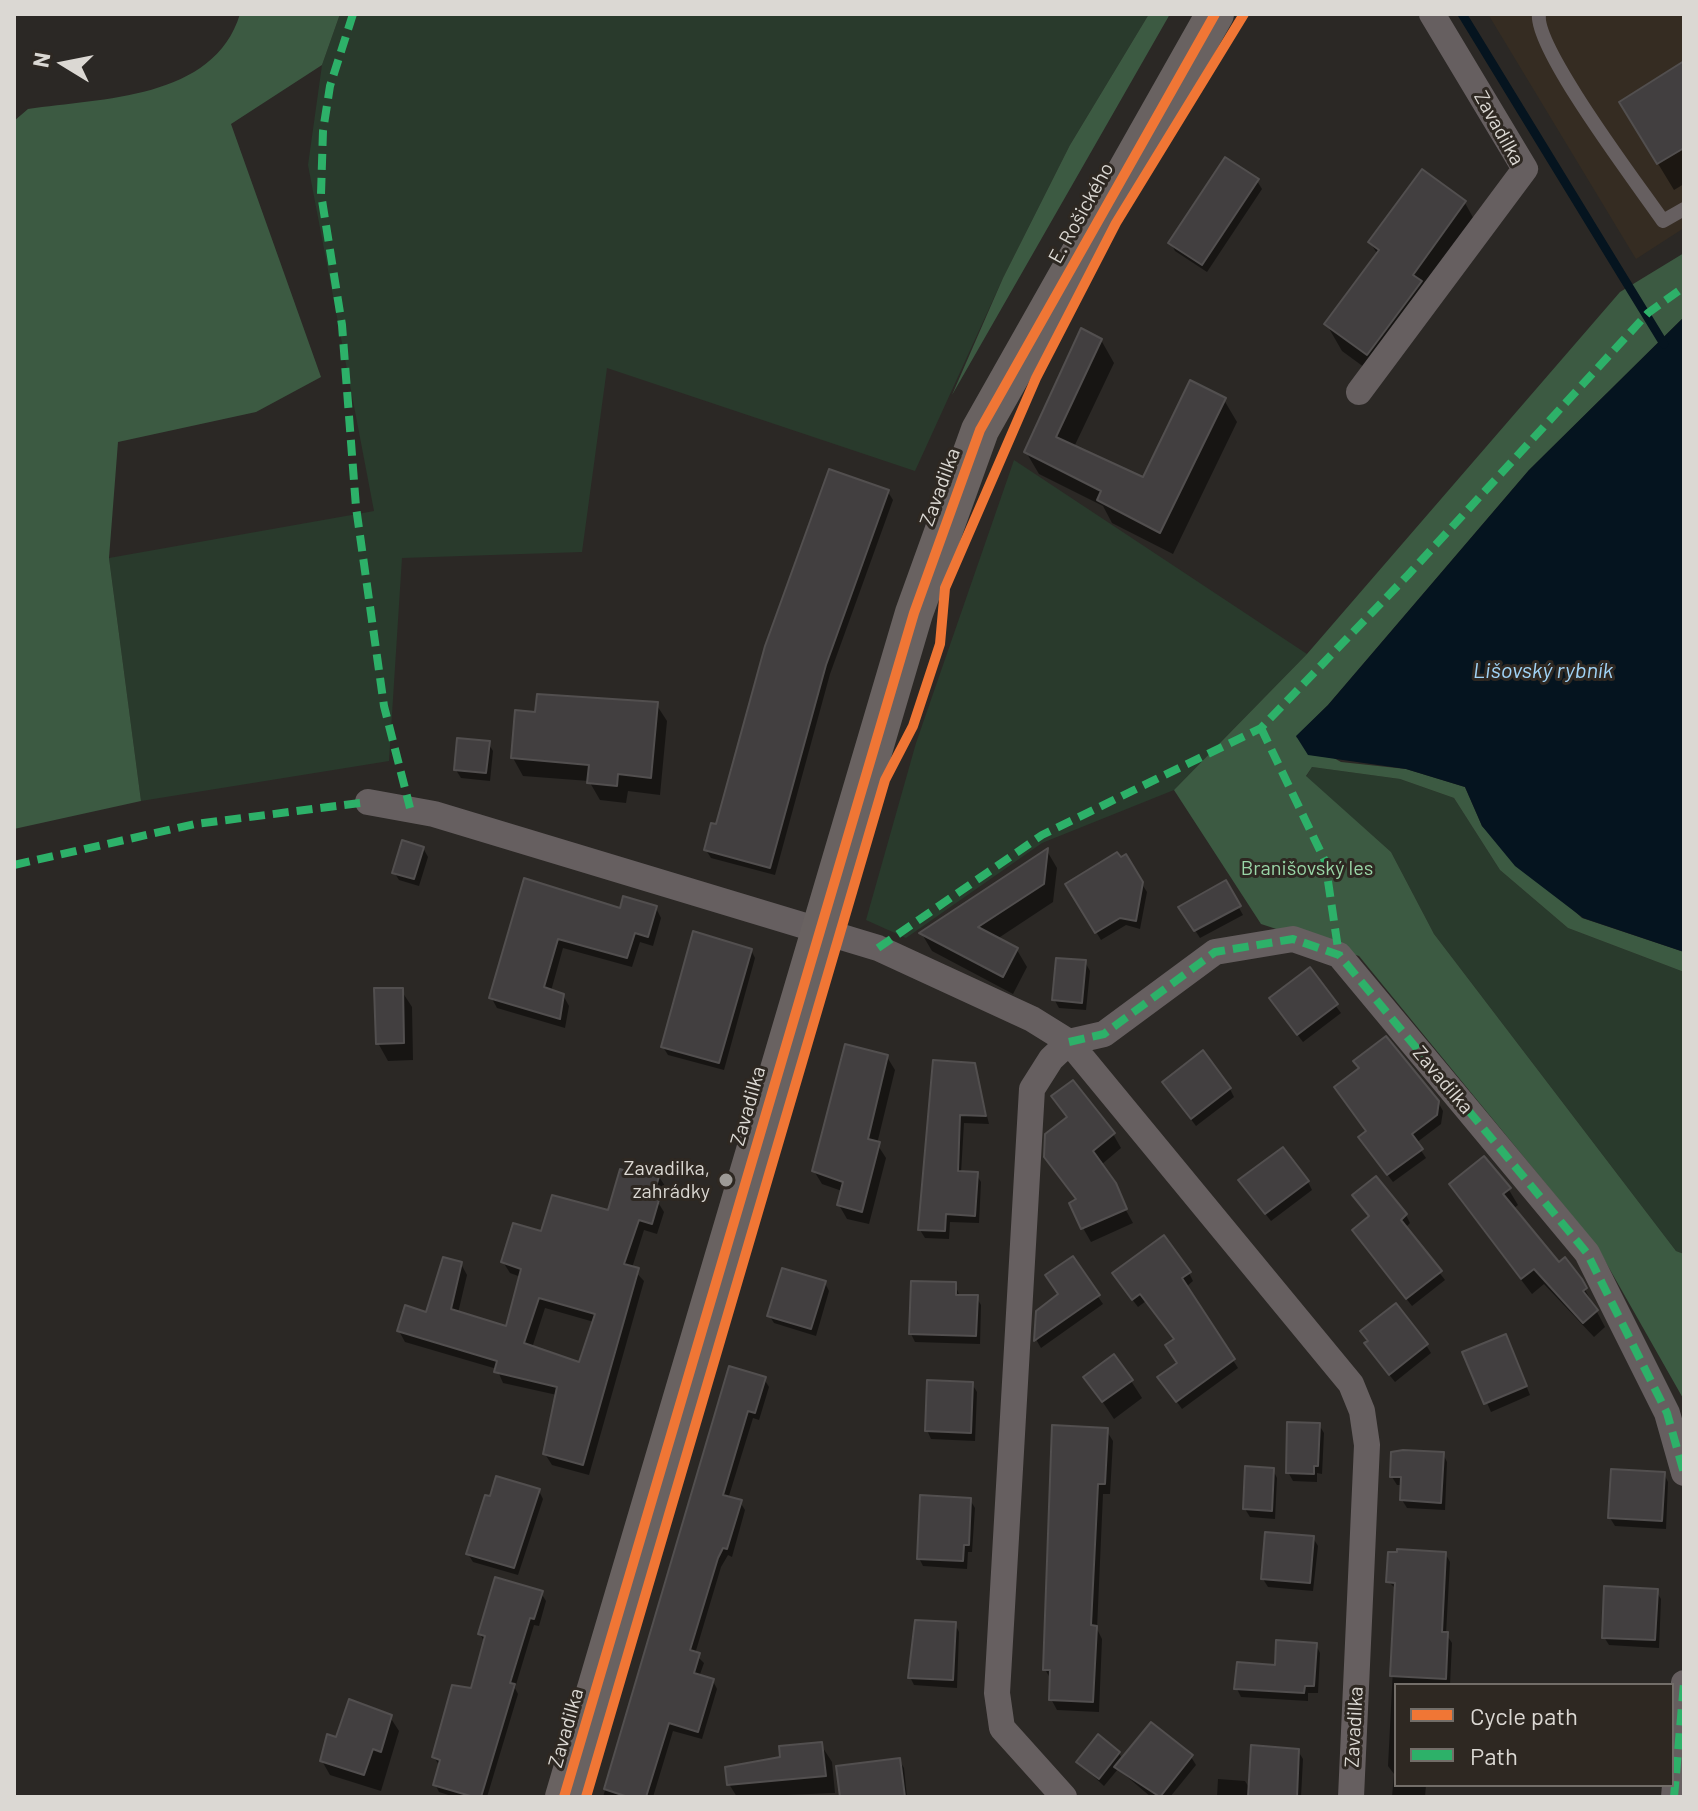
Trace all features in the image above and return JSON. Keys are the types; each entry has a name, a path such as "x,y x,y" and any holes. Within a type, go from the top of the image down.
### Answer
{"street":[{"name":"E. Rošického","path":"980,430 1215,14"},
{"name":"Zavadilka","path":"1359,392 1525,169 1432,14"},
{"name":"Zavadilka","path":"564,1797 818,929 914,613 980,430"},
{"name":"Zavadilka","path":"368,802 434,814 878,948 1032,1019 1069,1042 1351,1384 1362,1411 1367,1445 1351,1797"},
{"name":"Zavadilka","path":"1069,1042 1104,1034 1215,952 1293,939 1339,955 1587,1253 1667,1413 1684,1473"},
{"path":"1064,1797 1002,1728 997,1693 1032,1089 1051,1059 1069,1042"},
{"path":"1674,1797 1684,1683"}],"lane":[{"path":"1539,14 1538,23 1551,55 1663,221 1684,209"}],"shaded area":[{"path":"1488,14 1684,14 1684,228 1636,259"}],"green space":[{"path":"240,14 340,14 322,65 231,124 321,377 256,412 118,442 109,558 141,801 14,829 14,121 28,109 120,97 181,79 206,64 226,42"},
{"path":"340,14 1149,14 1070,145 1003,278 915,471 607,368 582,552 402,558 389,761 141,801 109,558 374,511 308,165 322,65"},
{"path":"1149,14 1170,14 952,395 1003,278 1070,145"},
{"name":"Branišovský les","path":"1684,253 1684,317 1529,470 1328,705 1296,737 1341,762 1406,769 1465,787 1482,826 1582,918 1684,952 1684,972 1568,928 1500,870 1454,798 1400,779 1312,767 1306,776 1391,852 1434,934 1676,1251 1684,1254 1684,1400 1596,1245 1359,956 1261,924 1174,790 1307,654 1620,292"},
{"path":"1014,460 1307,654 1174,790 1042,843 906,938 866,920 916,743"},
{"path":"1312,767 1400,779 1454,798 1500,870 1568,928 1684,972 1684,1254 1676,1251 1434,934 1391,852 1306,777"}],"water":[{"name":"Lišovský rybník","path":"1684,317 1684,952 1583,918 1515,866 1482,826 1465,787 1406,769 1308,755 1296,736 1328,705 1529,470"}],"building":[{"path":"1684,61 1684,148 1657,164 1619,102"},
{"path":"1225,157 1259,179 1202,265 1168,243"},
{"path":"1422,169 1466,201 1413,275 1422,281 1367,355 1324,324 1379,250 1368,242"},
{"path":"1081,328 1102,339 1056,437 1143,477 1190,380 1226,398 1160,533 1097,500 1101,491 1024,452"},
{"path":"829,469 889,490 826,665 770,868 704,850 711,823 716,824 765,646"},
{"path":"537,694 658,702 651,778 618,774 617,786 587,783 589,765 511,758 515,710 535,712"},
{"path":"457,738 490,741 486,773 454,770"},
{"path":"402,840 424,847 414,879 392,873"},
{"path":"1048,848 1044,884 978,927 1018,948 1003,977 919,933"},
{"path":"1117,852 1121,857 1126,854 1143,882 1136,921 1120,918 1095,933 1065,884"},
{"path":"524,878 620,908 623,896 657,906 648,937 635,933 627,958 558,939 544,987 564,994 560,1019 489,998"},
{"path":"1226,880 1241,906 1194,931 1178,907"},
{"path":"693,931 752,949 719,1063 661,1047"},
{"path":"1056,958 1086,960 1082,1003 1052,1000"},
{"path":"1310,967 1338,1004 1297,1035 1269,998"},
{"path":"374,988 403,988 404,1043 376,1044"},
{"path":"1386,1036 1439,1101 1437,1115 1412,1134 1423,1149 1387,1175 1358,1137 1366,1131 1334,1087 1359,1068 1353,1061"},
{"path":"845,1044 888,1055 868,1139 880,1142 862,1212 837,1205 843,1182 812,1171"},
{"path":"1203,1050 1231,1088 1191,1119 1162,1082"},
{"path":"933,1060 975,1063 986,1116 960,1115 958,1171 978,1172 975,1216 946,1214 945,1231 918,1230"},
{"path":"1073,1080 1115,1133 1093,1151 1116,1183 1127,1209 1081,1229 1069,1203 1076,1199 1044,1157 1045,1134 1067,1117 1051,1096"},
{"path":"1283,1147 1309,1181 1265,1214 1238,1180"},
{"path":"1484,1156 1511,1188 1503,1194 1559,1262 1565,1257 1582,1279 1587,1288 1583,1291 1598,1310 1583,1323 1534,1269 1521,1279 1449,1184"},
{"path":"628,1164 660,1173 653,1197 659,1200 652,1224 639,1220 624,1264 639,1268 583,1465 543,1454 557,1387 494,1372 497,1361 397,1331 405,1305 426,1312 443,1257 462,1262 451,1309 506,1326 521,1269 501,1262 513,1223 541,1231 552,1195 608,1210 620,1169 626,1171","holes":["539,1298 595,1314 579,1362 524,1343"]},
{"path":"1376,1176 1407,1214 1401,1220 1442,1271 1406,1299 1352,1230 1369,1216 1352,1195"},
{"path":"1164,1235 1191,1272 1182,1278 1235,1359 1176,1402 1157,1377 1177,1363 1165,1345 1174,1339 1140,1294 1132,1300 1112,1273"},
{"path":"1073,1256 1100,1295 1034,1341 1036,1311 1058,1294 1045,1275"},
{"path":"782,1268 826,1281 811,1329 767,1316"},
{"path":"911,1281 956,1282 956,1295 978,1295 976,1336 909,1334"},
{"path":"1396,1303 1428,1344 1389,1375 1364,1343 1368,1341 1360,1331"},
{"path":"1506,1334 1527,1386 1484,1404 1462,1352"},
{"path":"1114,1354 1133,1380 1102,1402 1083,1377"},
{"path":"729,1366 766,1377 755,1413 748,1411 723,1495 742,1500 727,1549 723,1548 718,1558 690,1650 700,1653 694,1673 714,1679 698,1732 669,1723 646,1797 628,1797 604,1789"},
{"path":"927,1380 973,1382 971,1433 925,1431"},
{"path":"1287,1422 1320,1423 1318,1466 1314,1466 1314,1474 1286,1473"},
{"path":"1052,1425 1108,1428 1105,1484 1098,1484 1091,1625 1097,1626 1093,1702 1049,1700 1050,1670 1043,1670"},
{"path":"1391,1452 1444,1452 1441,1503 1400,1500 1401,1477 1390,1477"},
{"path":"1245,1466 1274,1468 1272,1511 1243,1509"},
{"path":"1611,1469 1665,1472 1662,1521 1608,1518"},
{"path":"496,1476 540,1489 514,1568 466,1554 485,1495 490,1496"},
{"path":"920,1495 971,1498 969,1545 964,1545 963,1561 917,1559"},
{"path":"1265,1532 1314,1536 1310,1583 1261,1579"},
{"path":"1397,1549 1446,1552 1442,1632 1448,1632 1446,1679 1390,1676 1395,1583 1386,1582 1388,1552 1397,1552"},
{"path":"495,1577 543,1591 534,1619 530,1618 510,1683 515,1684 481,1797 474,1797 433,1785 440,1760 432,1757 452,1685 471,1688 485,1636 478,1634"},
{"path":"1604,1586 1658,1589 1655,1640 1602,1638"},
{"path":"915,1620 956,1622 953,1680 908,1678"},
{"path":"1276,1640 1317,1643 1314,1686 1305,1686 1304,1693 1234,1689 1237,1662 1275,1665"},
{"path":"349,1699 392,1715 381,1752 373,1749 364,1775 320,1761 327,1734 336,1737"},
{"path":"1151,1722 1193,1755 1160,1797 1114,1767"},
{"path":"1098,1734 1120,1752 1099,1779 1076,1762"},
{"path":"822,1742 826,1776 727,1785 725,1767 780,1757 779,1746"},
{"path":"1251,1745 1299,1749 1297,1797 1248,1797"},
{"path":"900,1758 905,1797 840,1797 836,1766"}],"waterway":[{"path":"1462,14 1664,344"}],"marked path":[{"path":"353,14 330,86 323,131 321,194 342,325 356,507 384,706 410,808"},
{"path":"878,948 1042,835 1261,728 1408,575 1648,313 1684,287"},
{"path":"1261,728 1325,861 1339,955"},
{"path":"14,865 195,824 368,802"},
{"path":"1069,1042 1104,1034 1215,952 1293,939 1339,955 1587,1253 1667,1413 1684,1473"},
{"path":"1674,1797 1684,1683"}],"cycle path":[{"path":"564,1797 914,613 980,430 1215,14"},
{"path":"586,1797 885,780 913,726 940,644 945,588 1036,378 1116,223 1244,14"}],"place":[{"name":"Zavadilka, zahrádky","path":"726,1180"}]}
